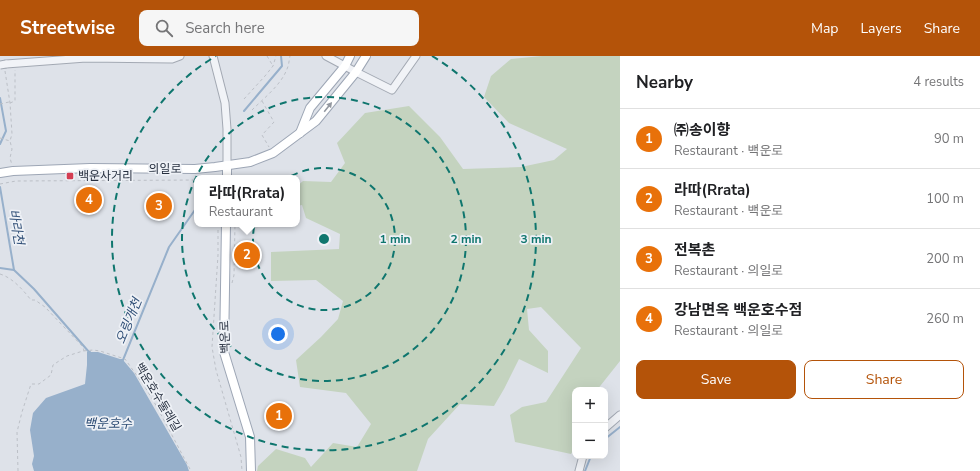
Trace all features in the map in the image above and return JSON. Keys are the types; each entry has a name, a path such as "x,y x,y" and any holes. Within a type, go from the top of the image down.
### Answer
{"main road":[{"path":"300,133 310,108 344,66 350,56"},
{"path":"227,175 227,165 250,162 273,152 316,121 356,72 366,56"},
{"name":"의일로","path":"6,172 90,168 195,169 227,165"},
{"name":"백운로","path":"226,227 224,352 250,437 251,471"}],"street":[{"path":"4,67 14,63 86,58 172,59 180,56"},
{"path":"213,56 225,103 227,165"},
{"path":"326,56 392,90 416,56"},
{"path":"608,425 620,414"},
{"path":"579,471 582,459"}],"path":[{"path":"267,56 273,66"},
{"path":"244,99 273,66 276,56"},
{"path":"252,110 277,85 285,74 290,56"},
{"path":"0,104 15,101 14,63"},
{"path":"4,67 10,102 12,134 9,141 12,149 6,172"},
{"path":"262,101 274,122 262,135 273,152"},
{"path":"0,138 9,141"},
{"path":"0,184 16,181 194,180"},
{"path":"233,282 235,227"},
{"path":"0,274 6,276 22,289 31,300 36,300 45,307 84,351"},
{"name":"백운호수둘레길","path":"18,471 17,432 31,384 39,384 51,375 53,365 67,356 93,350 125,359 130,365 154,403 191,471"}],"green space":[{"path":"542,56 620,56 620,361 599,387 572,387 571,454 515,442 510,415 522,407 546,402 581,348 541,307 527,309 529,330 548,351 548,373 519,359 494,406 460,404 428,439 417,471 257,471 258,466 276,449 305,458 311,467 333,443 357,447 371,424 346,393 300,387 296,360 338,319 343,301 316,280 271,281 271,252 339,249 340,234 306,218 302,205 300,205 300,184 303,181 331,182 345,163 337,143 365,113 409,106 440,137 463,169 521,167 554,160 567,149 509,123 484,97 491,76 511,59"}],"water":[{"name":"백운호수","path":"87,352 98,352 123,360 134,373 189,471 34,471 32,464 34,456 30,430 33,413 46,398 85,384"}],"building":[{"path":"97,193 99,202 81,207 78,198"}],"waterway":[{"name":"오링개천","path":"244,111 282,66 281,56"},
{"name":"바라천","path":"0,98 6,131 0,144"},
{"name":"바라천","path":"0,187 14,270"},
{"name":"오링개천","path":"121,360 123,360 169,247 194,211"},
{"path":"0,268 14,270"},
{"path":"14,270 34,289 90,352"},
{"path":"608,437 620,427"},
{"path":"585,471 590,459"}],"place":[{"name":"백운사거리","path":"70,176"},
{"name":"강남면옥 백운호수점","path":"89,200"},
{"name":"전복촌","path":"159,206"},
{"name":"라따(Rrata)","path":"247,255"},
{"name":"㈜송이향","path":"279,416"}]}
